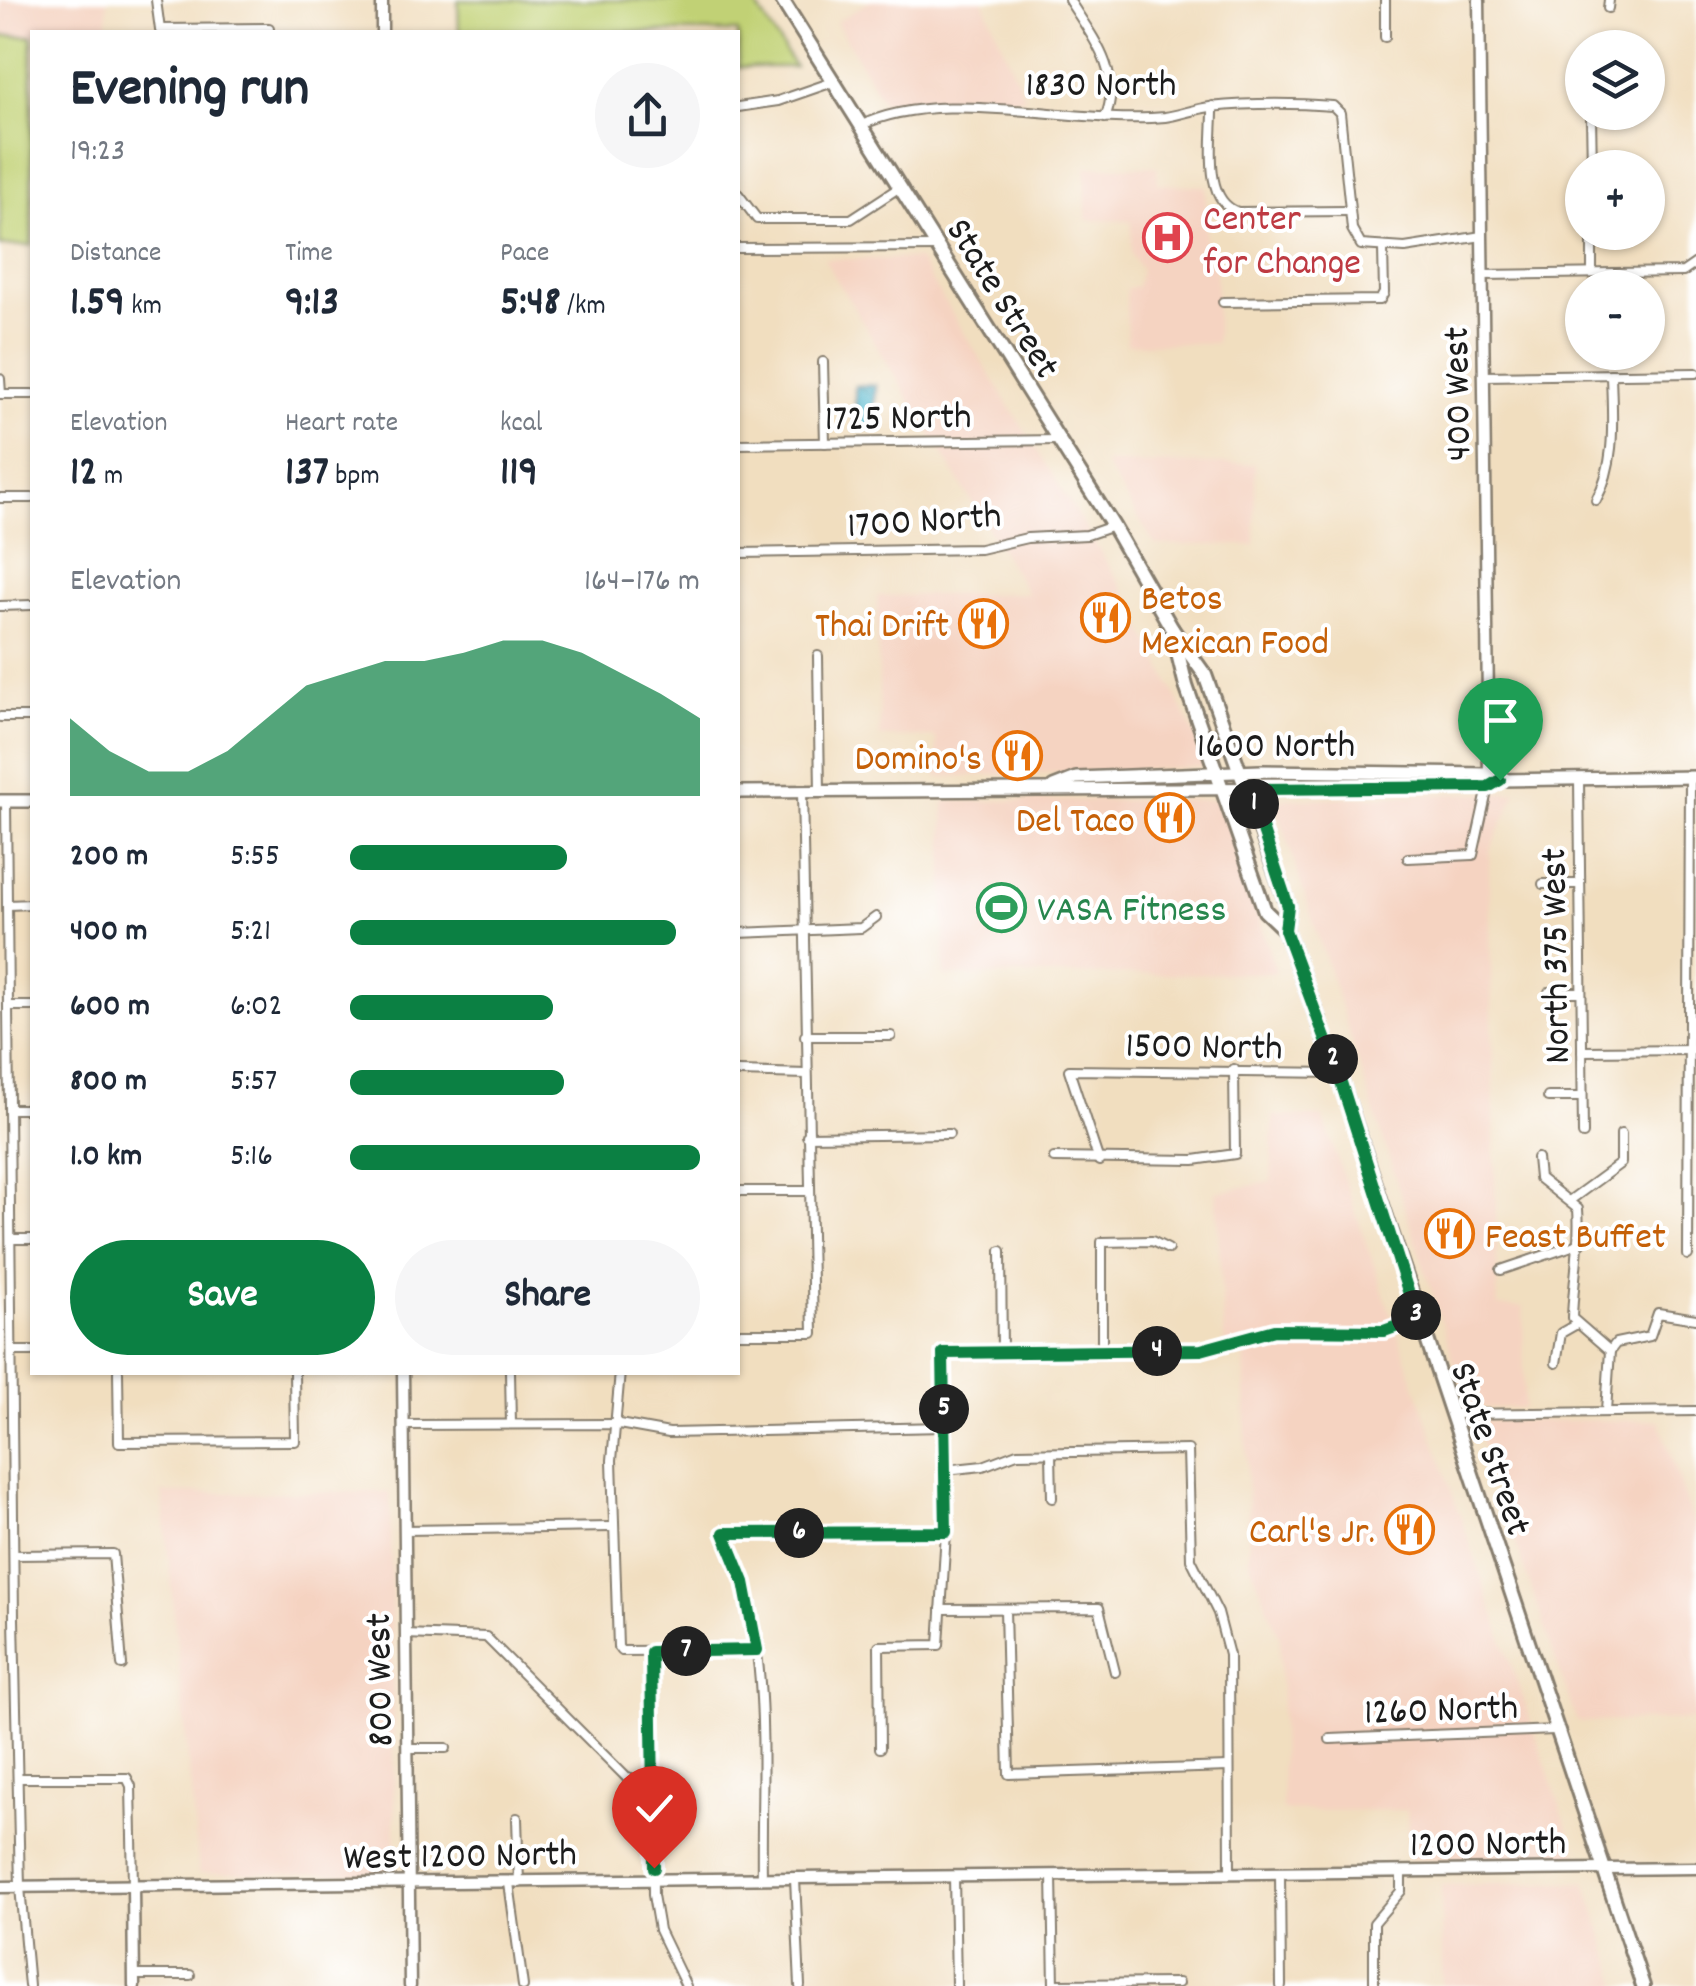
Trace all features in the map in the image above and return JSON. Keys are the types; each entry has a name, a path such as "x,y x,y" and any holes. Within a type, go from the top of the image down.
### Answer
{"main road":[{"name":"State Street","path":"782,0 1113,526 1172,629 1205,674 1288,906 1285,930"},
{"name":"State Street","path":"1172,629 1186,686 1265,911 1285,930 1338,1073 1554,1730 1644,1986"},
{"name":"1600 North","path":"1052,787 1076,778 1218,772 1492,780"},
{"name":"1600 North","path":"740,792 1052,787 1074,793 1693,777"},
{"path":"3,801 30,800"}],"street":[{"path":"156,0 160,30"},
{"path":"382,0 382,30"},
{"path":"1082,0 1070,2 1107,63 1110,108 1106,118"},
{"path":"1385,0 1385,37"},
{"name":"400 West","path":"1479,0 1492,780"},
{"path":"196,30 269,28"},
{"path":"740,107 761,105 833,82"},
{"path":"1213,106 1215,186 1230,210 1349,211 1356,240 1372,250 1482,236"},
{"name":"1830 North","path":"860,126 900,112 1034,111 1106,118 1166,117 1213,106 1326,106 1340,113 1349,211"},
{"path":"740,197 757,219 852,218 900,187"},
{"path":"740,248 938,247"},
{"path":"1223,302 1375,301 1384,293 1383,249"},
{"path":"1665,272 1682,272 1695,265"},
{"path":"1482,275 1565,273"},
{"path":"823,362 825,443"},
{"path":"1484,376 1696,372"},
{"path":"1596,500 1606,482 1610,458 1611,374"},
{"path":"0,379 0,394 30,394"},
{"name":"1725 North","path":"740,444 1059,440"},
{"path":"0,498 30,498"},
{"name":"1700 North","path":"740,553 980,549 1026,538 1088,535 1113,526"},
{"path":"0,606 30,605"},
{"path":"818,656 820,792"},
{"path":"0,717 30,717"},
{"path":"1688,1256 1693,777"},
{"name":"North 375 West","path":"1579,778 1583,1134"},
{"path":"1408,858 1463,859 1474,855 1492,780"},
{"path":"740,1334 812,1333 802,792"},
{"path":"3,801 10,1109 10,1239 5,1306 12,1351 20,1887 29,1986"},
{"path":"1543,884 1580,884"},
{"path":"8,904 30,904"},
{"path":"740,933 861,928 876,917"},
{"path":"1549,992 1581,992"},
{"path":"9,1006 30,1006"},
{"path":"806,1036 891,1036"},
{"path":"1582,1051 1691,1050"},
{"path":"1054,1158 1194,1160 1235,1154 1234,1069"},
{"name":"1500 North","path":"1099,1161 1069,1070 1338,1073"},
{"path":"740,1072 807,1074"},
{"path":"1548,1096 1582,1097"},
{"path":"10,1109 30,1109"},
{"path":"807,1136 949,1134"},
{"path":"1569,1201 1622,1163 1622,1134"},
{"path":"1537,1158 1540,1178 1578,1208 1580,1243 1572,1281 1575,1325 1610,1351"},
{"path":"740,1191 808,1190"},
{"path":"10,1239 30,1239"},
{"path":"1102,1351 1102,1242 1152,1241 1168,1250"},
{"path":"1501,1270 1580,1243"},
{"path":"1001,1251 1002,1353"},
{"path":"1606,1411 1610,1351 1616,1342 1650,1336 1658,1313 1696,1319"},
{"path":"880,1748 879,1646 939,1644 946,1532 943,1353 1201,1350 1274,1330 1384,1331 1417,1319"},
{"path":"1556,1363 1561,1333 1575,1325"},
{"path":"12,1351 30,1351"},
{"path":"118,1375 119,1442 295,1440 294,1375"},
{"name":"800 West","path":"402,1375 410,1986"},
{"path":"510,1375 510,1424"},
{"path":"620,1375 619,1424 612,1460 615,1638 622,1651 757,1650"},
{"path":"1451,1414 1696,1411"},
{"path":"404,1425 619,1424 669,1432 944,1427"},
{"path":"945,1470 983,1466 1017,1453 1188,1450 1191,1558 1227,1640 1230,1872"},
{"path":"1051,1453 1052,1498"},
{"path":"405,1530 612,1528"},
{"path":"762,1879 757,1650 744,1582 724,1533 946,1532"},
{"path":"14,1555 113,1554 122,1665"},
{"path":"941,1609 1099,1608 1115,1672"},
{"path":"1005,1609 1009,1774 1229,1767"},
{"path":"1,1619 14,1618"},
{"path":"405,1634 486,1637 627,1778 653,1782"},
{"path":"651,1652 655,1916 686,1986"},
{"name":"1260 North","path":"1330,1739 1554,1730"},
{"path":"408,1748 446,1748"},
{"path":"18,1778 128,1778 134,1980 190,1975"},
{"path":"517,1818 514,1883 523,1986"},
{"name":"1200 North","path":"1280,1872 1696,1868"},
{"path":"1280,1872 1281,1986"},
{"name":"West 1200 North","path":"0,1887 1280,1872"},
{"path":"1374,1986 1374,1923 1400,1891 1401,1872"},
{"path":"1052,1875 1054,1985 1178,1983"},
{"path":"954,1876 956,1986"},
{"path":"795,1878 800,1986"}],"shaded area":[{"path":"0,0 107,0 107,30 30,30 30,35 0,36"},
{"path":"871,0 983,0 1025,98 883,102 836,22"},
{"name":"Center for Change","path":"1157,166 1158,184 1206,186 1205,262 1216,263 1216,343 1127,344 1126,289 1137,287 1141,269 1131,255 1132,221 1086,220 1086,167"},
{"path":"824,259 918,259 1126,593 1204,754 1203,767 937,777 936,737 880,737 877,596 1027,593"},
{"path":"1104,463 1255,464 1255,545 1155,545"},
{"path":"1517,792 1490,851 1489,870 1498,1306 1523,1307 1524,1408 1469,1408 1277,809 1283,799"},
{"path":"1222,800 1276,973 944,976 944,801"},
{"path":"1273,1116 1323,1117 1578,1858 1409,1859 1407,1810 1282,1811 1280,1639 1249,1560 1244,1352 1225,1358 1216,1192 1271,1182"},
{"path":"1659,1420 1696,1529 1696,1720 1577,1722 1474,1421"},
{"path":"390,1492 396,1874 199,1873 162,1493"},
{"path":"1586,1882 1620,1986 1442,1986 1441,1885"}],"green space":[{"path":"458,0 753,0 795,67 740,67 740,30 459,30"},
{"path":"0,36 30,36 30,245 0,246"}],"water":[{"path":"876,385 873,428 856,430 855,386"}],"place":[{"name":"Center for Change","path":"1168,238"},
{"name":"Betos Mexican Food","path":"1106,618"},
{"name":"Thai Drift","path":"984,623"},
{"name":"Domino's","path":"1017,756"},
{"name":"Del Taco","path":"1170,818"},
{"name":"VASA Fitness","path":"1002,907"},
{"name":"Feast Buffet","path":"1450,1234"},
{"name":"Carl's Jr.","path":"1410,1529"}],"route":[{"path":"654,1868 651,1652 757,1650 744,1582 724,1533 946,1532 943,1353 1201,1350 1274,1330 1384,1331 1417,1319 1338,1073 1285,930 1288,906 1249,789 1488,787 1500,780"}]}
